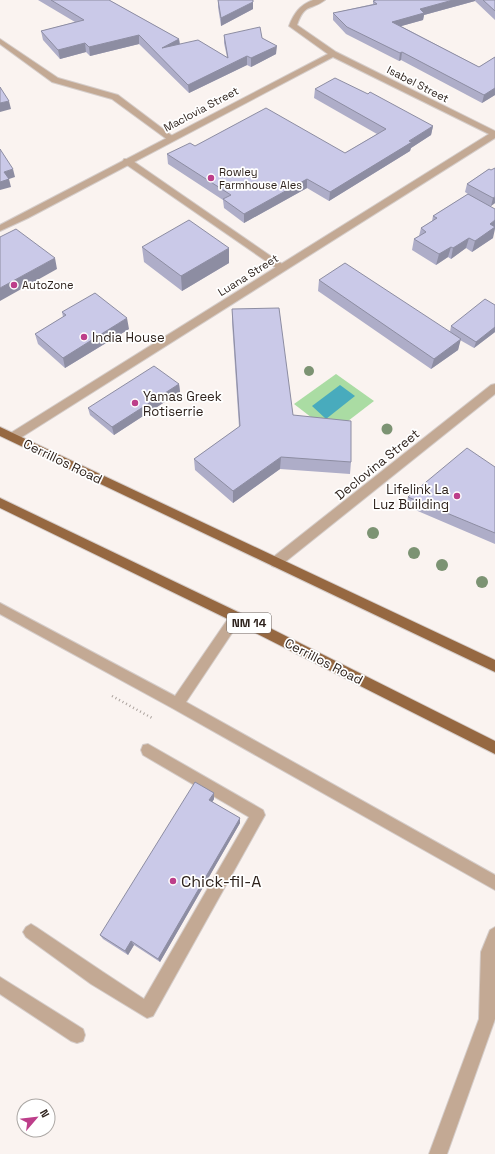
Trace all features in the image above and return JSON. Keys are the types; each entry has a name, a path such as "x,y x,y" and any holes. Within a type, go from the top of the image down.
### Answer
{"main road":[{"name":"Cerrillos Road","path":"0,431 495,666"},
{"path":"0,442 13,437"},
{"name":"Cerrillos Road","path":"0,502 236,617 495,748"}],"street":[{"path":"322,0 310,3 297,12 293,26 333,54"},
{"path":"0,41 55,80 77,84 115,97 171,138"},
{"name":"Isabel Street","path":"333,54 494,134"},
{"name":"Maclovia Street","path":"0,228 333,54"},
{"name":"Luana Street","path":"13,437 494,134"},
{"path":"127,161 282,268"},
{"name":"Declovina Street","path":"276,562 495,388"},
{"path":"0,507 14,510"},
{"path":"0,608 177,704 495,883"},
{"path":"177,704 236,617"},
{"path":"31,932 97,978 147,1010 258,815 148,750"},
{"path":"438,1154 492,1020 489,952 495,935"},
{"path":"0,985 77,1035"}],"path":[{"path":"112,696 152,718"}],"green space":[{"path":"336,374 374,401 335,431 329,431 294,404"}],"water":[{"path":"340,385 355,396 326,419 312,406"}],"building":[{"path":"51,0 109,0 179,39 162,48 198,40 228,58 224,35 260,27 262,38 277,46 251,58 247,56 188,85 139,35 89,47 85,43 58,50 41,31 84,20"},
{"path":"218,0 253,0 253,2 221,18"},
{"path":"453,0 420,9 424,13 392,22 479,67 495,57 495,88 484,95 402,52 400,53 347,27 333,13 377,4 373,1"},
{"path":"483,0 495,0 495,11"},
{"path":"335,78 368,94 370,92 433,126 409,141 412,142 330,192 307,179 244,214 223,199 231,195 167,154 190,143 195,146 266,108 345,153 386,129 315,89"},
{"path":"0,87 9,101 0,103"},
{"path":"0,149 13,169 4,172 9,179 0,182"},
{"path":"495,168 495,197 493,198 467,184 489,169 491,170"},
{"path":"468,194 495,209 495,220 490,224 495,227 475,241 469,238 453,248 451,247 439,254 414,239 426,232 421,228 437,218 433,216"},
{"path":"189,220 229,248 181,276 142,247"},
{"name":"AutoZone","path":"16,229 55,258 0,288 0,237"},
{"path":"345,263 461,339 434,359 319,280"},
{"name":"India House","path":"95,293 127,318 63,358 35,334 66,315 62,312"},
{"path":"485,299 495,305 495,327 476,342 451,326"},
{"path":"279,308 293,415 351,421 351,462 281,457 233,491 194,459 240,426 232,309"},
{"name":"Yamas Greek Rotiserrie","path":"154,366 179,384 112,427 88,408"},
{"name":"Lifelink La Luz Building","path":"467,448 495,467 495,533 408,497"},
{"name":"Chick-fil-A","path":"195,782 214,793 209,800 240,818 158,959 131,941 125,951 100,935"}],"place":[{"name":"Rowley Farmhouse Ales","path":"211,178"},
{"name":"AutoZone","path":"14,285"},
{"name":"India House","path":"84,337"},
{"name":"Yamas Greek Rotiserrie","path":"135,403"},
{"name":"Lifelink La Luz Building","path":"457,496"},
{"name":"Chick-fil-A","path":"173,881"}]}
